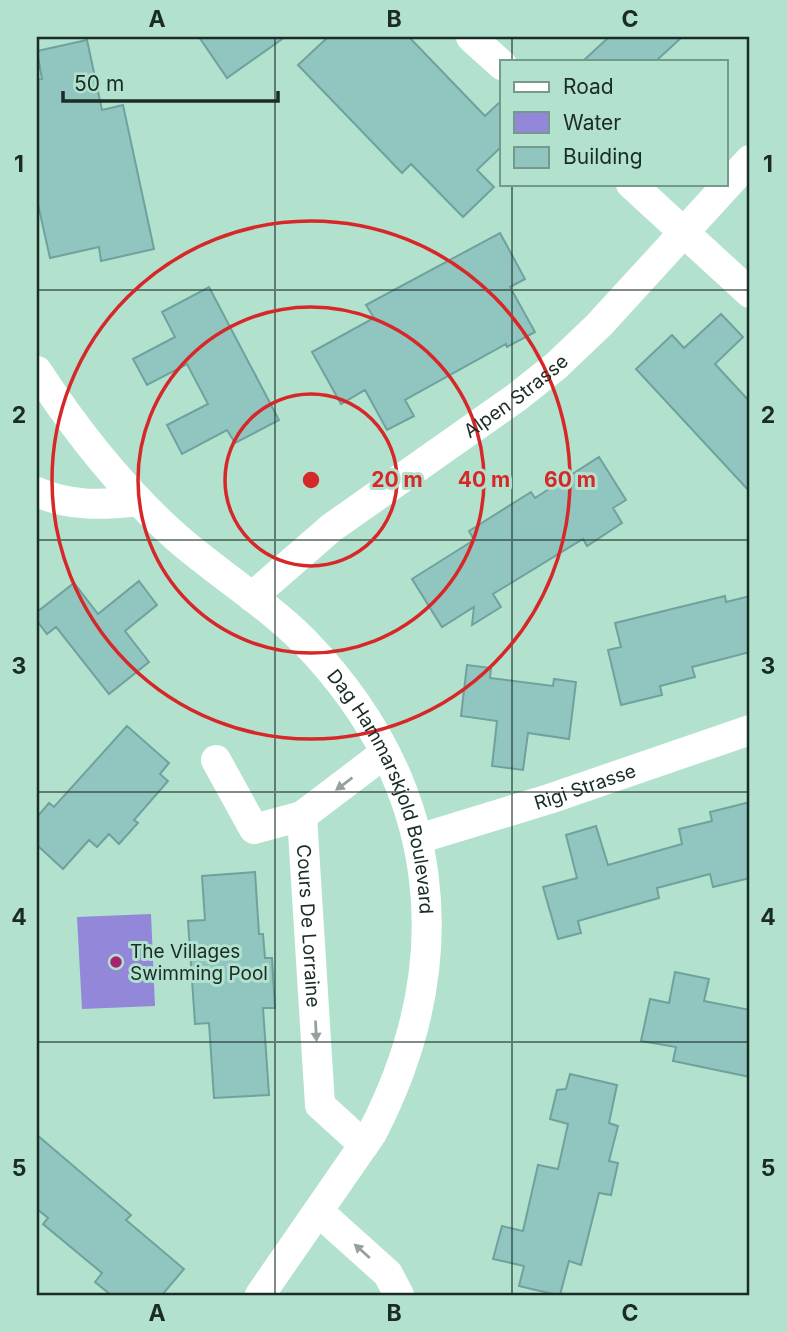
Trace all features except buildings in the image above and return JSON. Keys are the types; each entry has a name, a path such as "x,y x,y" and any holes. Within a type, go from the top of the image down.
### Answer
{"street":[{"path":"471,37 500,63"},
{"name":"Alpen Strasse","path":"728,184 750,160"},
{"path":"633,186 750,293"},
{"name":"Alpen Strasse","path":"251,597 331,528 517,397 556,366 599,325 726,186"},
{"name":"Dag Hammarskjold Boulevard","path":"37,372 90,446 139,501 177,537 303,640 357,705 385,752 409,808 418,839 427,908 428,947 423,990 413,1035 386,1106 365,1145 260,1295"},
{"path":"37,492 74,502 101,505 139,501"},
{"name":"Rigi Strasse","path":"418,839 550,799 750,730"},
{"path":"302,816 385,752"},
{"name":"Cours De Lorraine","path":"216,760 254,829 302,816 320,1105 365,1145"},
{"path":"319,1212 388,1274 399,1295"}],"water":[{"name":"The Villages Swimming Pool","path":"151,914 155,1006 82,1009 77,917"}],"place":[{"name":"The Villages Swimming Pool","path":"116,962"}]}
